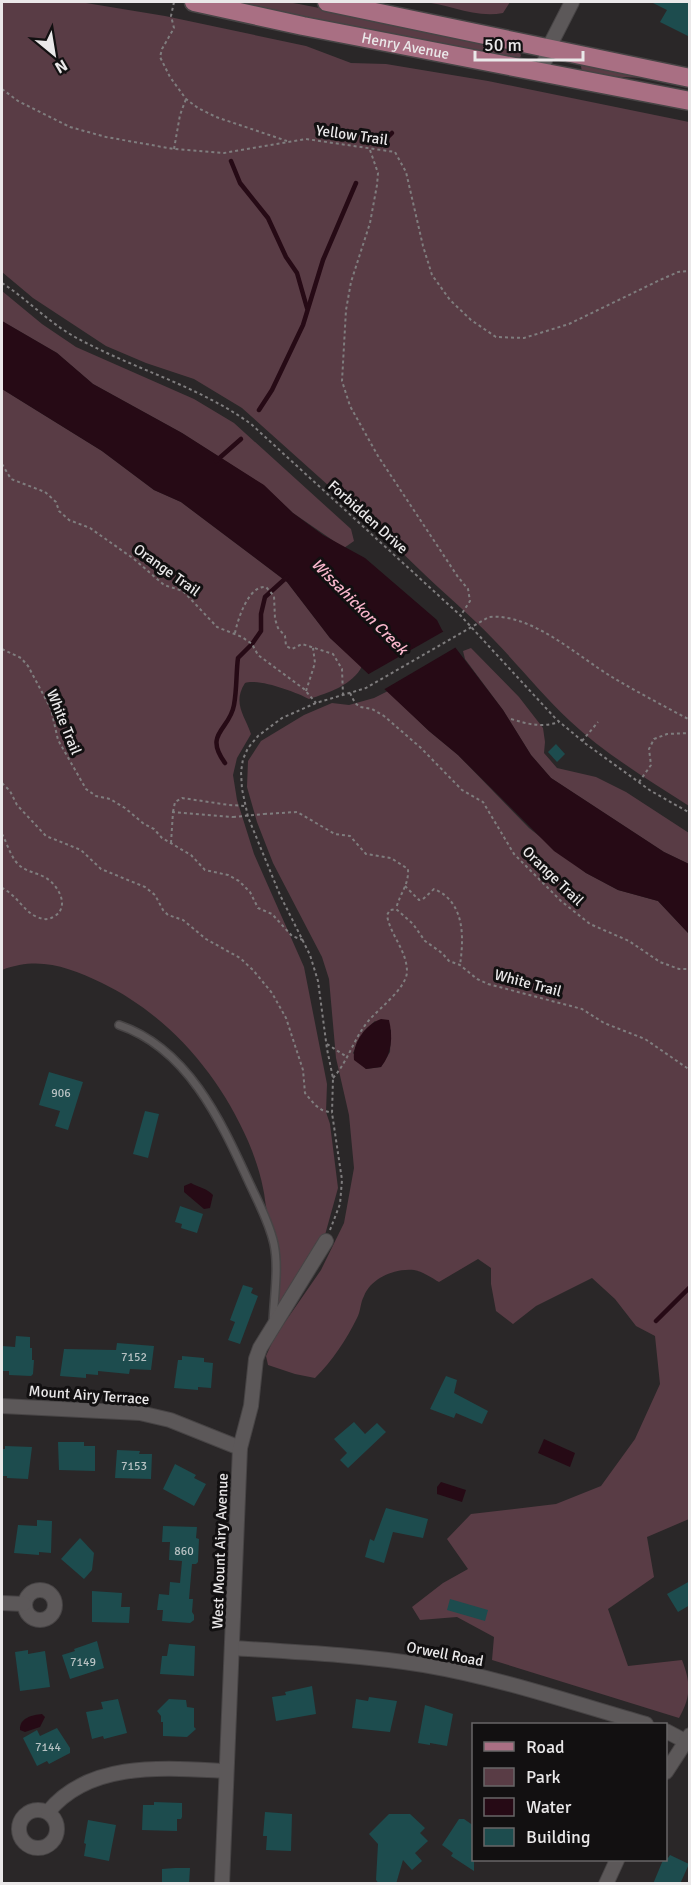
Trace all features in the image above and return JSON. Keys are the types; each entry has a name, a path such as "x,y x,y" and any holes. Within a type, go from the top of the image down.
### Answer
{"main road":[{"name":"Henry Avenue","path":"194,2 313,28 690,101"},
{"name":"Henry Avenue","path":"327,2 690,78"}],"street":[{"path":"542,72 548,49 572,2"},
{"name":"West Mount Airy Avenue","path":"222,1884 240,1448 251,1406 256,1359 326,1241"},
{"name":"Mount Airy Terrace","path":"2,1406 140,1413 170,1420 240,1448"},
{"path":"2,1603 24,1604"},
{"name":"Orwell Road","path":"232,1648 346,1656 424,1665 495,1681 639,1723"},
{"path":"667,1731 687,1738 667,1770"},
{"path":"48,1812 57,1801 76,1787 120,1772 167,1768 226,1771"},
{"path":"606,1884 617,1861"}],"lane":[{"path":"119,1025 145,1036 171,1056 207,1102 225,1133 273,1240 275,1259 273,1327"}],"path":[{"path":"174,2 171,16 174,28 160,57 186,99 216,117 288,141"},
{"name":"Yellow Trail","path":"2,89 18,101 70,127 106,137 174,149 224,153 288,141 313,140 395,152 402,162 432,275 450,300 471,320 495,337 524,338 569,324 678,272 690,272"},
{"path":"174,149 180,115 186,99"},
{"path":"370,150 378,173 377,185 370,223 351,282 346,310 342,381 350,406 378,456 468,589 470,601 460,616"},
{"name":"Forbidden Drive","path":"2,283 73,336 214,400 242,417 382,542 460,616 559,722 639,782 690,813"},
{"name":"Orange Trail","path":"2,464 11,479 45,492 56,502 59,511 69,520 90,528 134,559 164,585 183,591 217,627 235,633 252,644 258,655 306,691 316,703"},
{"path":"235,633 239,617 253,591 260,586 267,587 274,596 275,619 278,628 285,636 286,646 292,649 302,644 333,654 339,663 344,680 342,695"},
{"path":"326,1241 342,1193 333,1113 333,1078 318,981 303,940 262,855 246,806 241,772 248,748 269,726 316,703 366,688 489,617 502,616 548,634 611,677 690,720"},
{"path":"306,691 315,663 313,648"},
{"name":"White Trail","path":"2,649 21,658 28,666 51,709 57,740 86,789 96,796 110,800 154,829 162,838 190,855 205,870 228,875 239,881 250,892 258,908 272,914 292,936 303,940"},
{"name":"Orange Trail","path":"350,693 355,703 360,707 372,709 384,717 421,748 462,790 483,802 513,854 561,901 590,924 629,941 660,962 679,969 690,969"},
{"path":"511,719 536,726 547,726 559,722"},
{"path":"582,741 598,722"},
{"path":"639,782 651,765 650,749 654,739 667,734 690,733"},
{"path":"2,783 10,791 17,806 46,836 81,850 101,868 145,887 155,895 168,915 183,920 206,939 240,958 253,970 272,993 286,1018 303,1070 305,1093 315,1105 333,1113"},
{"path":"171,843 175,802 182,798 229,806 246,806"},
{"path":"173,812 233,817 297,812 335,834 350,836 366,854 391,858 408,869 409,879 399,895 396,909 390,910 387,915 388,924 402,949 407,969 406,977 402,987 363,1027 333,1078"},
{"path":"2,834 16,862 25,870 48,879 57,890 63,900 61,910 46,920 39,918 27,912 22,903 2,888"},
{"path":"405,886 419,900 434,890 443,893 450,902 457,913 463,938 460,965"},
{"name":"White Trail","path":"396,909 413,924 425,941 449,961 460,965 477,979 582,1009 604,1023 645,1039 690,1070"},
{"path":"326,1043 347,1057"}],"green space":[{"path":"2,2 80,2 165,16 306,46 351,63 386,64 488,81 689,122 689,806 628,766 584,733 558,709 476,622 396,546 242,408 194,379 146,363 106,346 33,298 2,272"},
{"path":"230,2 299,4 411,26 520,52 521,56 518,59 399,38"},
{"path":"421,2 510,2 503,13 482,14"},
{"path":"584,64 645,78 600,76 582,72 581,66"},
{"path":"2,291 42,324 76,347 194,399 234,423 351,529 354,541 344,548 293,513 263,485 182,433 93,384 57,353 2,321"},
{"path":"2,389 102,451 154,490 181,502 287,582 330,638 362,666 358,673 346,683 309,699 277,686 259,682 245,683 240,697 241,709 251,734 237,758 233,775 237,800 254,854 304,967 327,1084 326,1112 330,1124 338,1188 325,1235 304,1272 277,1309 280,1254 267,1211 259,1170 236,1116 206,1070 189,1049 170,1029 126,996 77,972 41,964 28,964 2,970"},
{"path":"471,648 519,697 543,728 544,753 557,768 596,777 626,792 689,833 689,864 664,852 551,778 531,755 503,710 465,659 463,651"},
{"path":"388,691 429,731 458,755 529,828 586,873 618,890 658,901 689,934 689,1519 647,1537 654,1577 608,1609 628,1666 682,1660 687,1676 688,1696 679,1718 492,1660 494,1637 457,1617 420,1620 412,1607 443,1583 468,1569 447,1539 471,1514 556,1504 601,1486 635,1439 660,1384 655,1336 636,1326 615,1299 592,1278 536,1306 513,1324 496,1311 491,1284 491,1268 478,1259 439,1282 414,1270 399,1271 378,1279 367,1290 348,1334 333,1357 315,1378 268,1365 266,1356 274,1338 321,1270 344,1223 354,1168 349,1115 336,1058 329,979 322,957 273,863 257,822 247,787 248,761 261,741 304,715 332,703 349,705 374,698","holes":["375,1021 391,1030 390,1052 381,1067 366,1069 353,1053 364,1031"]}],"water":[{"name":"Wissahickon Creek","path":"2,321 57,353 93,384 182,433 264,485 293,513 323,535 365,558 437,620 442,630 503,710 531,755 551,778 664,852 689,864 689,934 658,901 618,890 586,873 554,851 458,755 429,731 330,638 287,582 181,502 154,490 102,451 2,389"},
{"path":"381,1019 389,1020 391,1039 389,1050 381,1067 366,1069 354,1060 355,1047 365,1030"},
{"path":"191,1183 213,1195 210,1208 204,1209 184,1192 184,1186"},
{"path":"544,1439 575,1453 570,1467 538,1453"},
{"path":"441,1482 466,1490 462,1502 437,1494 437,1487"},
{"path":"42,1714 45,1717 40,1727 25,1732 20,1730 24,1720 30,1716"}],"pier":[{"path":"446,630 458,646 383,690 367,675"}],"building":[{"path":"651,2 690,2 690,37 660,22 667,10"},
{"path":"556,744 565,754 557,762 548,752"},
{"path":"49,1072 83,1082 68,1130 55,1126 60,1111 39,1105"},
{"path":"145,1111 159,1114 148,1158 133,1154"},
{"path":"180,1206 203,1214 197,1233 181,1228 182,1224 175,1222"},
{"path":"243,1285 253,1288 251,1293 258,1296 240,1344 228,1340 235,1322 230,1320"},
{"path":"16,1336 30,1337 32,1360 34,1360 31,1376 9,1375 9,1371 2,1371 2,1346 15,1347"},
{"path":"117,1343 154,1346 151,1370 130,1369 129,1374 98,1371 98,1375 86,1374 86,1378 60,1376 64,1349 116,1350"},
{"path":"182,1356 204,1358 204,1362 213,1363 211,1388 198,1387 198,1390 174,1388 178,1360 182,1360"},
{"path":"446,1376 457,1380 454,1393 488,1411 482,1424 456,1413 454,1418 430,1409"},
{"path":"354,1422 365,1434 377,1423 386,1432 348,1468 340,1460 347,1453 334,1439"},
{"path":"58,1442 84,1442 84,1446 95,1446 95,1471 59,1470"},
{"path":"5,1446 32,1447 28,1479 2,1476 2,1449 5,1449"},
{"path":"117,1450 152,1454 151,1479 115,1478"},
{"path":"175,1464 196,1475 194,1478 206,1484 194,1506 163,1489"},
{"path":"386,1508 428,1519 423,1538 393,1532 384,1563 365,1557 370,1539 374,1541"},
{"path":"37,1520 52,1521 51,1553 39,1552 39,1555 14,1553 18,1525 37,1526"},
{"path":"163,1526 197,1527 198,1562 192,1564 189,1599 193,1599 194,1620 190,1623 162,1621 163,1610 157,1610 159,1594 169,1595 170,1582 180,1583 182,1561 169,1560 170,1542 162,1542"},
{"path":"80,1538 94,1553 92,1570 84,1579 61,1559"},
{"path":"690,1581 690,1605 678,1612 667,1594"},
{"path":"92,1591 122,1593 121,1607 130,1607 129,1623 92,1622"},
{"path":"450,1599 488,1610 485,1621 447,1610"},
{"path":"97,1641 104,1668 70,1679 62,1655"},
{"path":"169,1644 195,1646 194,1676 160,1674 162,1656 167,1656"},
{"path":"28,1650 28,1654 45,1651 50,1687 20,1691 15,1652"},
{"path":"312,1686 316,1714 276,1721 272,1697"},
{"path":"369,1697 397,1701 390,1732 352,1728 356,1699 368,1701"},
{"path":"118,1699 127,1733 104,1739 103,1736 92,1739 86,1712 103,1709 101,1702"},
{"path":"169,1699 186,1700 187,1707 194,1708 194,1727 196,1729 187,1737 163,1736 163,1722 157,1711"},
{"path":"425,1705 453,1714 447,1746 418,1743"},
{"path":"57,1728 70,1748 70,1753 49,1764 47,1761 37,1766 23,1738 37,1730 40,1736"},
{"path":"154,1802 182,1803 182,1817 177,1819 177,1831 142,1830 143,1805 154,1805"},
{"path":"265,1812 292,1814 291,1851 266,1850 267,1836 263,1836"},
{"path":"389,1814 410,1814 425,1828 420,1833 428,1841 415,1853 422,1861 412,1870 403,1860 396,1884 379,1884 376,1880 378,1844 369,1834"},
{"path":"459,1819 464,1819 472,1825 474,1871 451,1856 453,1853 442,1845"},
{"path":"88,1820 116,1825 109,1861 84,1856"},
{"path":"670,1855 689,1864 680,1884 653,1884 663,1861 667,1861"},
{"path":"190,1868 189,1884 162,1884 162,1869"}],"waterway":[{"path":"386,139 392,133"},
{"path":"231,161 240,183 268,218 286,257 297,273 307,308"},
{"path":"259,410 272,390 303,325 323,260 356,183"},
{"path":"216,461 241,439"},
{"path":"225,763 219,753 217,738 232,713 236,693 238,658 261,631 261,614 265,597 287,577"},
{"path":"656,1321 690,1287"}]}
